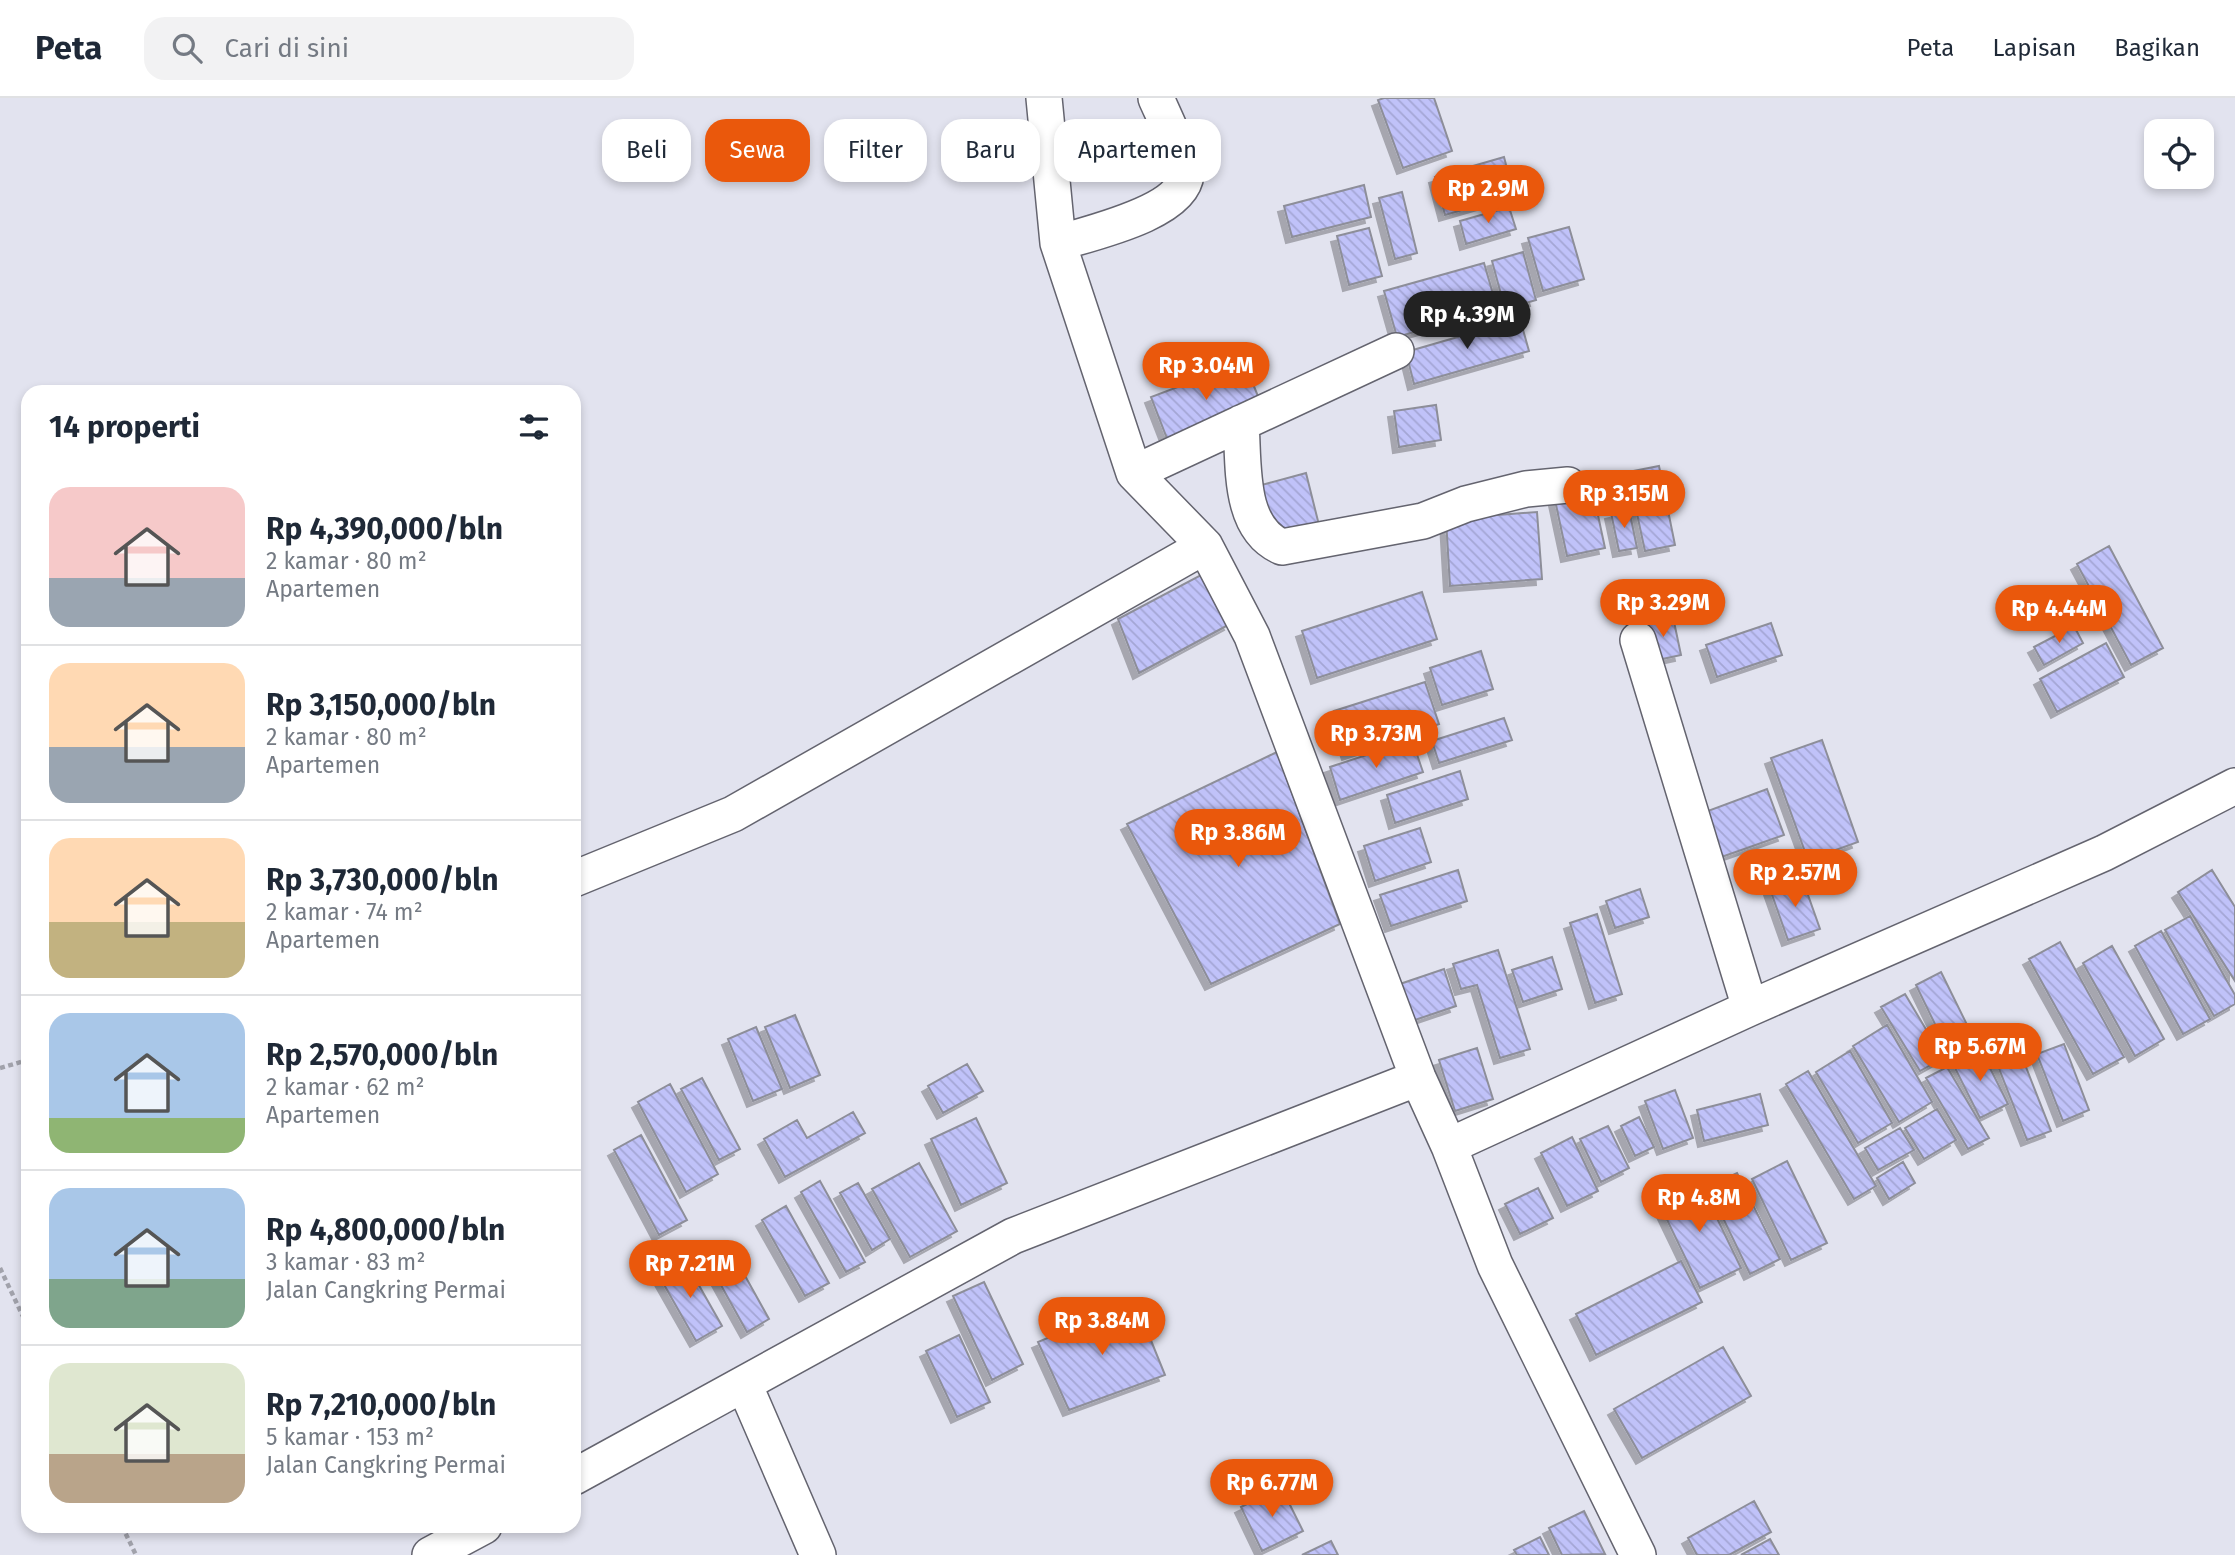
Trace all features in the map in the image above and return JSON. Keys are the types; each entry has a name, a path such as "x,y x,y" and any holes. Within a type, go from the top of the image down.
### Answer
{"street":[{"path":"1044,98 1058,243 1134,473 1205,546 1252,636 1418,1078 1495,1265 1636,1554"},
{"path":"1058,243 1149,213 1172,199 1182,188 1186,172 1156,98"},
{"path":"1134,473 1396,351"},
{"path":"1241,423 1247,498 1256,527 1268,541 1282,547 1423,521 1466,504 1526,489 1569,485"},
{"path":"581,877 733,814 1205,546"},
{"path":"1638,640 1750,1008"},
{"path":"1448,1146 1750,1008 2104,853 2235,786"},
{"path":"581,1473 1013,1236 1418,1078"},
{"path":"744,1384 818,1555"},
{"path":"430,1555 471,1533"}],"path":[{"path":"0,1068 21,1062"},
{"path":"0,1268 21,1312"},
{"path":"125,1533 136,1555"}],"building":[{"path":"1434,98 1452,151 1403,168 1378,100"},
{"path":"1504,157 1514,195 1445,215 1435,177"},
{"path":"1364,185 1371,217 1292,237 1284,206"},
{"path":"1402,192 1417,253 1395,259 1379,198"},
{"path":"1509,207 1516,229 1466,244 1460,221"},
{"path":"1569,227 1584,279 1543,291 1528,238"},
{"path":"1369,228 1382,276 1349,285 1337,236"},
{"path":"1523,252 1536,300 1505,309 1492,261"},
{"path":"1484,263 1497,308 1397,337 1384,291"},
{"path":"1520,319 1529,351 1414,384 1406,352"},
{"path":"1244,362 1262,406 1168,441 1151,397"},
{"path":"1436,405 1441,440 1399,447 1394,411"},
{"path":"1659,466 1675,545 1645,551 1628,472"},
{"path":"1306,473 1319,525 1271,538 1258,486"},
{"path":"1593,492 1605,548 1567,556 1555,500"},
{"path":"1629,509 1637,548 1619,551 1611,513"},
{"path":"1537,512 1542,579 1450,586 1446,519"},
{"path":"2109,546 2163,648 2131,665 2077,564"},
{"path":"1201,575 1230,624 1139,673 1118,619"},
{"path":"1422,592 1437,639 1317,678 1302,631"},
{"path":"1673,617 1681,655 1653,661 1645,623"},
{"path":"1771,623 1782,655 1717,677 1706,645"},
{"path":"2074,626 2083,643 2044,665 2034,647"},
{"path":"2106,643 2124,677 2057,712 2040,679"},
{"path":"1481,651 1493,689 1442,705 1430,668"},
{"path":"1425,682 1439,724 1348,754 1334,711"},
{"path":"1504,718 1512,740 1439,763 1432,741"},
{"path":"1412,740 1423,772 1340,800 1330,767"},
{"path":"1822,740 1858,842 1808,860 1771,758"},
{"path":"1277,752 1340,924 1211,984 1127,824"},
{"path":"1460,771 1468,799 1395,823 1387,795"},
{"path":"1767,789 1784,835 1713,860 1697,815"},
{"path":"1420,828 1431,862 1375,881 1364,846"},
{"path":"1458,870 1467,901 1391,926 1380,895"},
{"path":"2212,870 2235,907 2235,981 2178,892"},
{"path":"1802,878 1820,929 1788,940 1770,889"},
{"path":"1640,889 1649,917 1615,928 1606,901"},
{"path":"1597,914 1622,994 1595,1003 1570,923"},
{"path":"2190,916 2235,995 2235,1004 2214,1016 2165,930"},
{"path":"2161,931 2210,1019 2183,1034 2135,946"},
{"path":"2060,942 2124,1057 2093,1074 2029,959"},
{"path":"2112,946 2164,1039 2135,1056 2083,963"},
{"path":"1498,950 1530,1049 1500,1058 1477,985 1461,989 1453,964"},
{"path":"1552,957 1562,989 1523,1002 1512,970"},
{"path":"1444,969 1456,1006 1412,1021 1400,984"},
{"path":"1941,972 1976,1043 1950,1055 1916,985"},
{"path":"1905,994 1943,1058 1920,1071 1881,1007"},
{"path":"795,1015 820,1075 790,1088 765,1027"},
{"path":"1887,1025 1932,1102 1899,1122 1853,1046"},
{"path":"756,1027 782,1089 753,1101 728,1039"},
{"path":"2015,1039 2051,1131 2027,1140 1991,1048"},
{"path":"2064,1044 2089,1110 2063,1121 2037,1054"},
{"path":"1477,1048 1493,1099 1455,1111 1439,1060"},
{"path":"1980,1048 2008,1104 1980,1118 1952,1062"},
{"path":"1850,1051 1892,1123 1858,1143 1816,1072"},
{"path":"967,1064 983,1091 943,1113 928,1086"},
{"path":"1947,1067 1989,1138 1968,1149 1926,1078"},
{"path":"1808,1071 1876,1186 1854,1199 1786,1084"},
{"path":"702,1078 740,1149 719,1160 681,1089"},
{"path":"670,1084 718,1174 686,1192 638,1102"},
{"path":"1675,1090 1693,1138 1663,1149 1645,1101"},
{"path":"1760,1094 1768,1125 1704,1141 1697,1110"},
{"path":"1937,1109 1956,1140 1924,1159 1905,1128"},
{"path":"853,1112 865,1133 785,1177 764,1139 797,1120 807,1138"},
{"path":"1639,1117 1654,1147 1635,1156 1621,1126"},
{"path":"976,1118 1007,1183 961,1205 931,1139"},
{"path":"1608,1126 1629,1168 1601,1182 1580,1139"},
{"path":"1900,1128 1914,1150 1878,1170 1865,1148"},
{"path":"641,1135 687,1220 659,1235 614,1150"},
{"path":"1572,1137 1598,1191 1567,1206 1541,1153"},
{"path":"1787,1161 1827,1243 1791,1260 1752,1179"},
{"path":"1903,1162 1915,1183 1889,1199 1877,1178"},
{"path":"919,1163 957,1231 910,1257 872,1189"},
{"path":"1737,1173 1780,1259 1750,1274 1708,1187"},
{"path":"1698,1179 1741,1268 1700,1288 1657,1199"},
{"path":"820,1181 865,1262 846,1272 801,1192"},
{"path":"858,1183 890,1239 872,1250 840,1193"},
{"path":"1538,1188 1553,1218 1520,1234 1505,1204"},
{"path":"786,1206 829,1283 805,1296 762,1220"},
{"path":"734,1256 769,1319 747,1332 712,1269"},
{"path":"684,1259 722,1326 696,1341 658,1274"},
{"path":"1681,1261 1702,1302 1596,1355 1576,1314"},
{"path":"984,1282 1023,1364 992,1380 953,1296"},
{"path":"1135,1301 1165,1375 1069,1410 1038,1342"},
{"path":"959,1335 990,1402 957,1417 926,1351"},
{"path":"1723,1347 1751,1396 1642,1458 1614,1409"},
{"path":"1281,1487 1303,1531 1262,1551 1241,1507"},
{"path":"1754,1501 1771,1532 1729,1555 1697,1555 1688,1538"},
{"path":"1584,1511 1605,1554 1562,1555 1549,1528"},
{"path":"1540,1537 1549,1555 1517,1555 1514,1550"},
{"path":"1770,1539 1779,1555 1741,1555"},
{"path":"1331,1541 1338,1555 1302,1555"}]}
